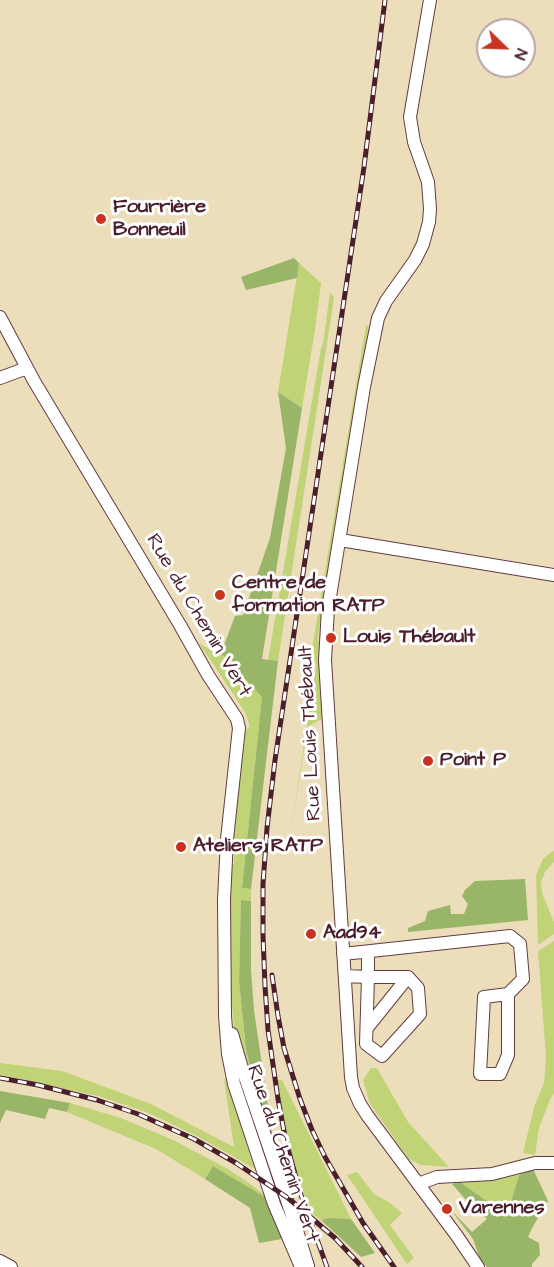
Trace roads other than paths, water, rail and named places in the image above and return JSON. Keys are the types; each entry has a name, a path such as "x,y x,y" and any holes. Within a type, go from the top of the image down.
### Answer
{"street":[{"name":"Rue Louis Thébault","path":"430,0 410,117 414,142 428,182 429,222 416,261 386,301 378,318 364,387 326,623 325,660 351,1077 356,1096 367,1115 478,1267"},
{"name":"Rue du Chemin Vert","path":"0,316 27,368 208,675 237,719 239,728 226,855 224,937 226,1034 234,1084 274,1204 301,1267"},
{"path":"0,378 27,368"},
{"path":"339,540 554,575"},
{"path":"344,954 510,936 520,944 524,979 508,994 484,997 480,1074 500,1074 508,1055 508,994"},
{"path":"345,976 368,977 408,977 418,988 420,1014 381,1056 366,1044 368,977 368,952"},
{"path":"366,1028 408,977"},
{"name":"Rue du Chemin Vert","path":"225,981 236,1049 308,1267"},
{"path":"418,1184 437,1177 492,1174 535,1163 554,1163"},
{"path":"0,1261 10,1267"}],"railway":[{"path":"327,1267 301,1195 286,1142 278,1099 268,1030 263,884 275,760 364,167 385,0"},
{"path":"272,975 284,1048 312,1130 363,1223 394,1267"},
{"path":"0,1078 97,1100 138,1114 194,1139 236,1163 288,1198 335,1238 362,1267"}],"place":[{"name":"Fourrière Bonneuil","path":"101,219"},
{"name":"Centre de formation RATP","path":"220,595"},
{"name":"Louis Thébault","path":"331,638"},
{"name":"Point P","path":"428,761"},
{"name":"Ateliers RATP","path":"181,847"},
{"name":"Aad94","path":"311,934"},
{"name":"Varennes","path":"447,1209"}]}
